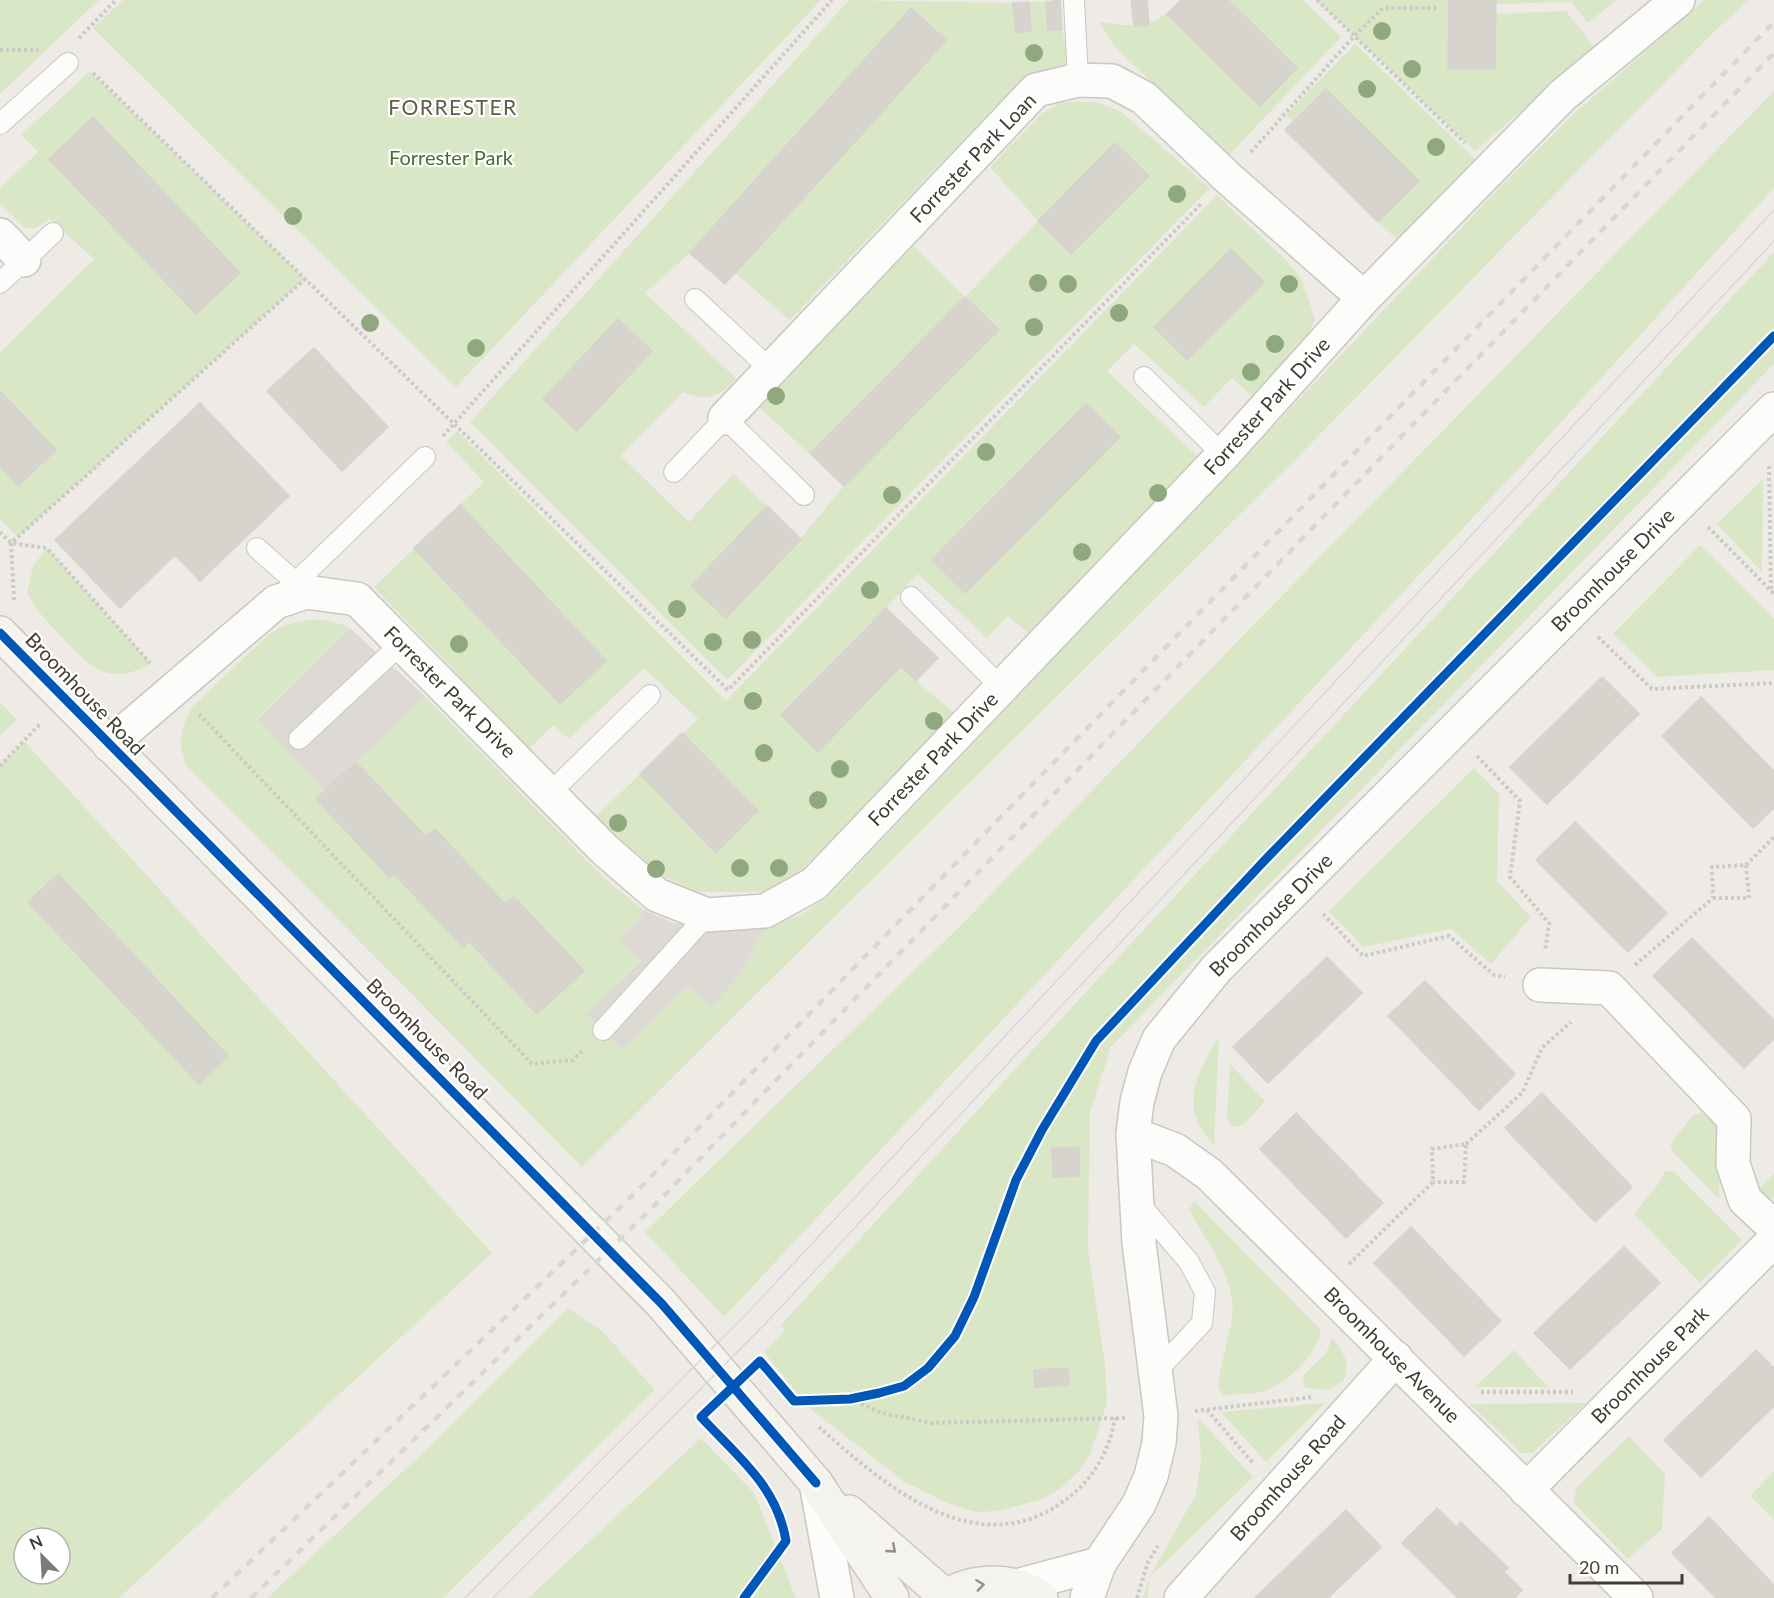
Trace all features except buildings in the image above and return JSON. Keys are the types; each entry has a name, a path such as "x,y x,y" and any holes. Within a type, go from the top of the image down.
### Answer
{"main road":[{"name":"Broomhouse Road","path":"9,642 662,1304 816,1483"},
{"path":"816,1483 944,1597 975,1585 996,1583 1029,1592"},
{"path":"816,1483 892,1598"}],"street":[{"name":"Forrester Park Drive","path":"293,592 357,599 605,850 657,896 707,915 765,911 814,884 1223,455 1364,298 1563,95 1678,0"},
{"name":"Forrester Park Loan","path":"725,418 1036,90 1078,80 1112,81 1144,98 1227,177 1364,298"},
{"path":"0,235 24,260"},
{"name":"Broomhouse Drive","path":"1088,1598 1099,1564 1140,1504 1151,1476 1159,1443 1161,1416 1139,1243 1133,1134 1145,1072 1160,1039 1217,968 1771,412"},
{"path":"109,745 174,688 293,592"},
{"path":"1540,985 1609,988 1638,1017 1734,1119 1733,1164 1745,1200 1774,1227"},
{"name":"Broomhouse Avenue","path":"1133,1134 1176,1150 1209,1174 1636,1598"},
{"name":"Broomhouse Park","path":"1526,1490 1774,1240"},
{"name":"Broomhouse Road","path":"1181,1598 1396,1359"},
{"path":"816,1483 837,1598"},
{"path":"1029,1592 1099,1564"}],"lane":[{"path":"1074,0 1078,80"},
{"path":"0,124 68,63"},
{"path":"0,283 53,233"},
{"path":"695,299 771,370"},
{"path":"1144,377 1223,455"},
{"path":"674,472 725,418 804,495"},
{"path":"257,548 293,592 425,457"},
{"path":"911,597 1001,687"},
{"path":"299,739 402,643"},
{"path":"549,793 650,695"},
{"path":"603,1030 707,915"},
{"path":"1137,1201 1190,1262 1205,1292 1202,1323 1156,1372"}],"path":[{"path":"68,63 68,49 116,0"},
{"path":"425,457 832,0"},
{"path":"1317,0 1493,167"},
{"path":"9,642 11,543 305,279"},
{"path":"1771,412 1772,593"},
{"path":"1682,501 1772,593"},
{"path":"0,532 11,543 47,548 174,688 532,1064 573,1060 603,1030"},
{"path":"1572,611 1652,689 1774,683"},
{"path":"0,766 63,699"},
{"path":"1298,887 1363,956 1449,936 1494,975 1540,985 1549,923 1510,877 1520,801 1453,730"},
{"path":"1746,865 1774,837"},
{"path":"1325,1288 1433,1182 1464,1182 1466,1144 1432,1149 1433,1182"},
{"path":"1475,1392 1624,1391"},
{"path":"838,1399 869,1395"},
{"path":"849,1399 882,1413 931,1423 1161,1416 1319,1396"},
{"path":"1206,1410 1277,1490"},
{"path":"810,1420 898,1490 938,1514 963,1522 999,1524 1035,1517 1056,1507 1083,1486 1102,1458 1112,1436 1115,1418"}],"green space":[{"path":"0,0 99,0 0,94"},
{"name":"Forrester Park","path":"123,0 821,0 456,387 93,28"},
{"path":"849,0 1013,3 1016,33 1031,31 1029,2 1046,2 1048,30 1062,29 1070,62 1032,75 1014,87 790,320 735,273 725,284 690,253 645,293 736,378 724,390 713,396 700,397 683,392 621,456 689,522 733,474 801,538 844,486 757,405 914,246 965,297 1038,221 990,167 1042,113 1063,102 1095,102 1120,111 1210,188 727,680 470,422"},
{"path":"1181,0 1303,0 1341,37 1229,155 1115,47 1099,22 1124,25 1144,24 1161,17"},
{"path":"1317,0 1449,0 1448,69 1494,69 1496,14 1566,11 1595,48 1475,151"},
{"path":"1496,0 1617,0 1588,23 1571,2 1496,4"},
{"path":"1704,0 1749,0 1714,32 1293,462 582,1167 186,765 181,749 181,736 192,707 269,634 289,624 309,620 330,621 350,628 258,718 325,790 425,696 607,881 644,910 639,920 620,938 641,960 587,1014 622,1049 688,985 711,1006 742,973 765,926 798,916 827,898 1502,185 1578,110"},
{"path":"1355,44 1475,159 1398,240 1378,222 1419,181 1326,89 1293,121 1286,115"},
{"path":"90,71 305,279 18,537 0,519 0,353 94,259 50,219 34,229 24,227 0,203 0,188 38,152 21,135"},
{"path":"1774,91 1774,188 1524,463 724,1317 645,1232 961,925"},
{"path":"1217,195 1285,259 1302,279 1315,319 1306,339 1252,396 1232,378 1204,407 1134,344 1107,371 1201,460 1028,633 1008,616 987,638 918,574 864,631 916,681 958,716 795,876 765,892 696,892 661,875 595,817 698,719 644,668 569,739 553,725 529,749 374,587 484,482 446,442 457,431 726,701"},
{"path":"1774,252 1774,364 1111,1047 1090,1112 1088,1249 1105,1364 1107,1403 1090,1455 1078,1472 1061,1488 1043,1499 999,1511 976,1512 949,1504 905,1482 808,1407 764,1352 785,1330 781,1325 1071,1008"},
{"path":"1763,479 1762,572 1717,524"},
{"path":"1700,545 1774,618 1774,670 1658,677 1613,634"},
{"path":"47,548 151,664 124,674 102,671 84,659 48,623 27,592 33,566"},
{"path":"0,702 17,720 0,735"},
{"path":"24,741 492,1253 119,1598 0,1598 0,766"},
{"path":"1474,768 1499,794 1497,881 1531,917 1491,964 1451,929 1363,947 1329,911"},
{"path":"1219,1037 1214,1145 1203,1132 1193,1105 1197,1078"},
{"path":"1230,1064 1265,1101 1245,1123 1235,1127 1230,1126 1227,1119"},
{"path":"1706,1114 1721,1128 1719,1199 1674,1153 1670,1144 1693,1115"},
{"path":"1665,1171 1674,1172 1742,1240 1700,1283 1634,1214 1659,1183"},
{"path":"1774,1174 1774,1198 1764,1199 1755,1192"},
{"path":"1194,1201 1321,1330 1313,1350 1299,1368 1281,1383 1261,1392 1223,1395 1218,1388 1232,1319 1232,1305 1226,1277 1191,1213 1190,1208"},
{"path":"568,1308 603,1332 655,1390 443,1598 267,1598 425,1451"},
{"path":"1331,1337 1345,1357 1347,1367 1344,1380 1328,1390 1305,1388 1303,1377 1328,1350"},
{"path":"1514,1350 1548,1387 1475,1387"},
{"path":"1325,1403 1266,1462 1221,1412"},
{"path":"1586,1403 1533,1453 1521,1453 1470,1404"},
{"path":"1198,1418 1253,1477 1149,1578 1196,1494 1201,1459"},
{"path":"1629,1436 1665,1474 1662,1529 1628,1559 1573,1502 1577,1487"},
{"path":"701,1438 754,1493 796,1598 528,1598"},
{"path":"1774,1471 1774,1520 1750,1496"},
{"path":"1149,1578 1148,1598 1143,1598"}],"shaded area":[{"path":"350,628 425,696 325,791 258,719"},
{"path":"644,910 674,923 705,928 765,926 742,973 711,1007 688,985 622,1049 586,1014 641,961 619,938 639,920"}],"tram line":[{"path":"465,1598 752,1308 1774,210"},
{"path":"493,1598 767,1322 1774,241"}],"railway":[{"path":"212,1598 636,1192 1774,22"},
{"path":"251,1598 652,1208 1774,53"}],"cycle path":[{"path":"744,1598 786,1541 774,1504 765,1488 742,1459 701,1417 760,1361 794,1401 850,1399 879,1393 904,1386 928,1368 955,1336 974,1297 1016,1180 1042,1130 1096,1041 1265,860 1774,336"},
{"path":"0,633 662,1304 816,1483"}],"district":[{"name":"FORRESTER","path":"453,108"}]}
